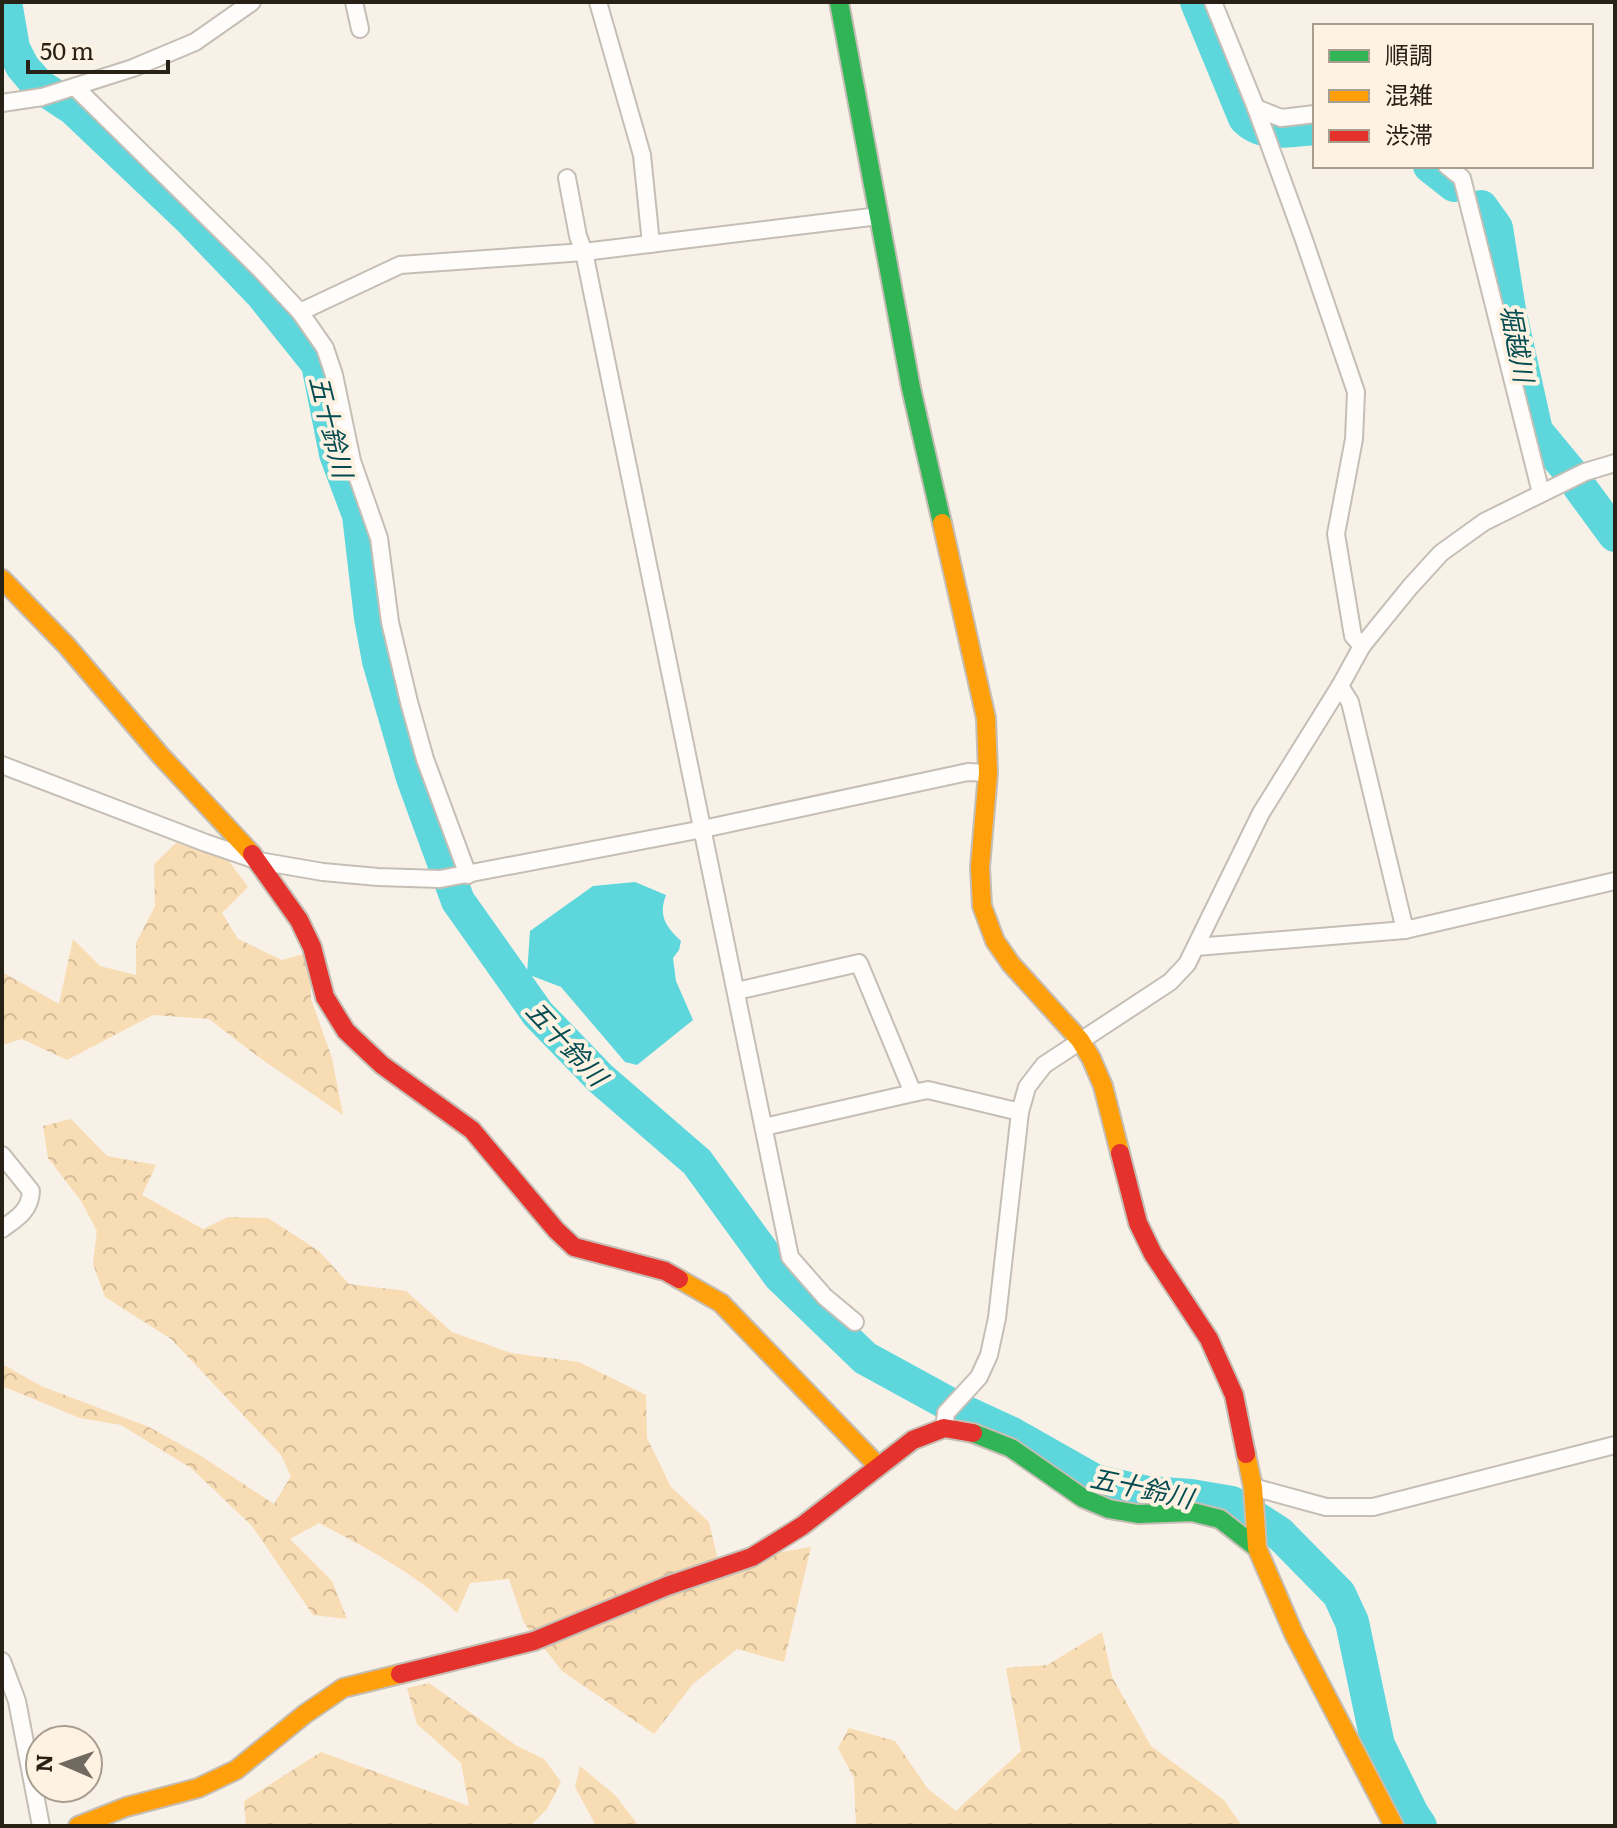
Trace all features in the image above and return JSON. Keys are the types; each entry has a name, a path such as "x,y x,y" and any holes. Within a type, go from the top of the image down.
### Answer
{"street":[{"path":"2,103 42,97 133,68 195,42 252,2"},
{"path":"354,2 360,29"},
{"path":"598,2 642,155 651,244"},
{"path":"839,2 921,436 986,718 988,773 980,867 982,906 995,941 1011,964 1080,1040 1103,1086 1138,1223 1153,1254 1209,1339 1234,1395 1254,1494 1257,1541 1294,1634 1394,1826"},
{"path":"1213,2 1258,116 1356,392 1354,439 1336,534 1353,636 1362,646"},
{"path":"71,88 300,312 325,348 334,375 352,461 379,538 390,622 409,702 463,875"},
{"path":"1258,116 1281,118 1313,114"},
{"path":"1450,168 1462,178 1541,493"},
{"path":"567,178 790,1257 825,1297 855,1322"},
{"path":"300,312 400,265 584,252 879,216"},
{"path":"78,1826 126,1807 198,1788 236,1770 305,1714 343,1688 534,1641 667,1586 752,1557 802,1526 877,1465 945,1421 979,1377 992,1343 1020,1112 1027,1087 1044,1065 1170,982 1187,964 1261,813 1362,646 1441,553 1484,522 1585,472 1615,463"},
{"path":"2,579 66,645 161,756 259,861 271,883 299,920 312,947 325,997 346,1031 382,1065 472,1130 574,1247 665,1271 721,1303 877,1465"},
{"path":"1340,686 1350,702 1405,930"},
{"path":"2,765 259,861 323,872 440,879 703,829 968,772 988,773"},
{"path":"1196,947 1405,930 1615,881"},
{"path":"737,991 859,963 913,1093"},
{"path":"764,1127 928,1090 1020,1112"},
{"path":"2,1155 31,1191 29,1204 23,1212 2,1229"},
{"path":"945,1421 1011,1448 1083,1498 1109,1509 1150,1514 1192,1512 1220,1519 1257,1541"},
{"path":"1254,1494 1326,1507 1373,1507 1615,1445"},
{"path":"2,1661 17,1701 41,1826"}],"green space":[{"path":"176,843 226,857 248,887 222,913 238,939 282,960 310,952 311,999 332,1058 343,1115 209,1019 153,1015 67,1060 22,1039 2,1045 2,972 59,1004 73,939 100,966 136,975 136,943 155,906 154,864"},
{"path":"71,1119 107,1156 156,1165 142,1195 203,1229 228,1217 268,1218 319,1251 349,1284 406,1291 452,1332 511,1353 579,1362 646,1395 647,1438 671,1487 709,1522 720,1569 764,1555 811,1547 784,1662 737,1649 693,1684 654,1734 562,1671 524,1623 509,1579 470,1583 457,1613 409,1574 319,1523 290,1539 332,1581 347,1619 313,1615 252,1526 191,1468 121,1425 80,1418 2,1386 2,1364 41,1386 149,1427 201,1456 274,1504 291,1476 281,1455 171,1339 105,1297 93,1264 97,1231 81,1201 48,1158 43,1126"},
{"path":"1102,1632 1112,1677 1151,1746 1224,1800 1242,1826 856,1826 854,1778 838,1748 849,1728 895,1741 928,1789 956,1811 1021,1751 1006,1668 1047,1665"},
{"path":"429,1683 517,1746 544,1759 561,1782 547,1809 530,1826 246,1826 244,1801 321,1752 469,1806 461,1763 417,1724 407,1688"},
{"path":"580,1766 615,1795 639,1826 596,1826 575,1787"}],"water":[{"path":"635,882 666,895 663,915 671,931 681,941 673,958 676,981 693,1020 637,1065 625,1062 561,987 527,974 530,931 593,886"}],"waterway":[{"name":"五十鈴川","path":"5,2 13,48 22,66 38,85 73,108 190,219 262,294 318,364 336,454 359,515 379,661 413,778 458,901 538,1014 600,1078 697,1162 780,1276 865,1358 1095,1481 1148,1493 1232,1503 1279,1533 1339,1594 1352,1622 1378,1745 1420,1826"},
{"name":"堀越川","path":"1197,2 1245,118 1269,130 1313,128"},
{"name":"堀越川","path":"1433,168 1454,185"},
{"name":"堀越川","path":"1481,207 1496,228 1509,310 1536,431 1570,472"},
{"name":"堀越川","path":"1579,486 1615,535"}],"traffic: fast":[{"path":"839,2 911,388 942,523"},
{"path":"973,1433 1011,1448 1083,1498 1109,1509 1138,1514 1192,1512 1220,1519 1257,1548"}],"traffic: slow":[{"path":"942,523 986,718 988,773 980,867 982,906 995,941 1011,964 1080,1040 1091,1058 1103,1086 1120,1153"},
{"path":"2,579 66,645 161,756 252,854"},
{"path":"679,1279 721,1303 877,1465"},
{"path":"1246,1454 1253,1487 1257,1548 1294,1634 1394,1826"},
{"path":"78,1826 126,1807 198,1788 236,1770 305,1714 343,1688 400,1674"}],"traffic: jam":[{"path":"252,854 299,920 312,947 325,997 346,1031 382,1065 472,1130 574,1247 665,1271 679,1279"},
{"path":"1120,1153 1138,1223 1153,1254 1209,1339 1234,1395 1246,1454"},
{"path":"400,1674 534,1641 667,1586 752,1557 802,1526 913,1440 944,1428 973,1433"}]}
